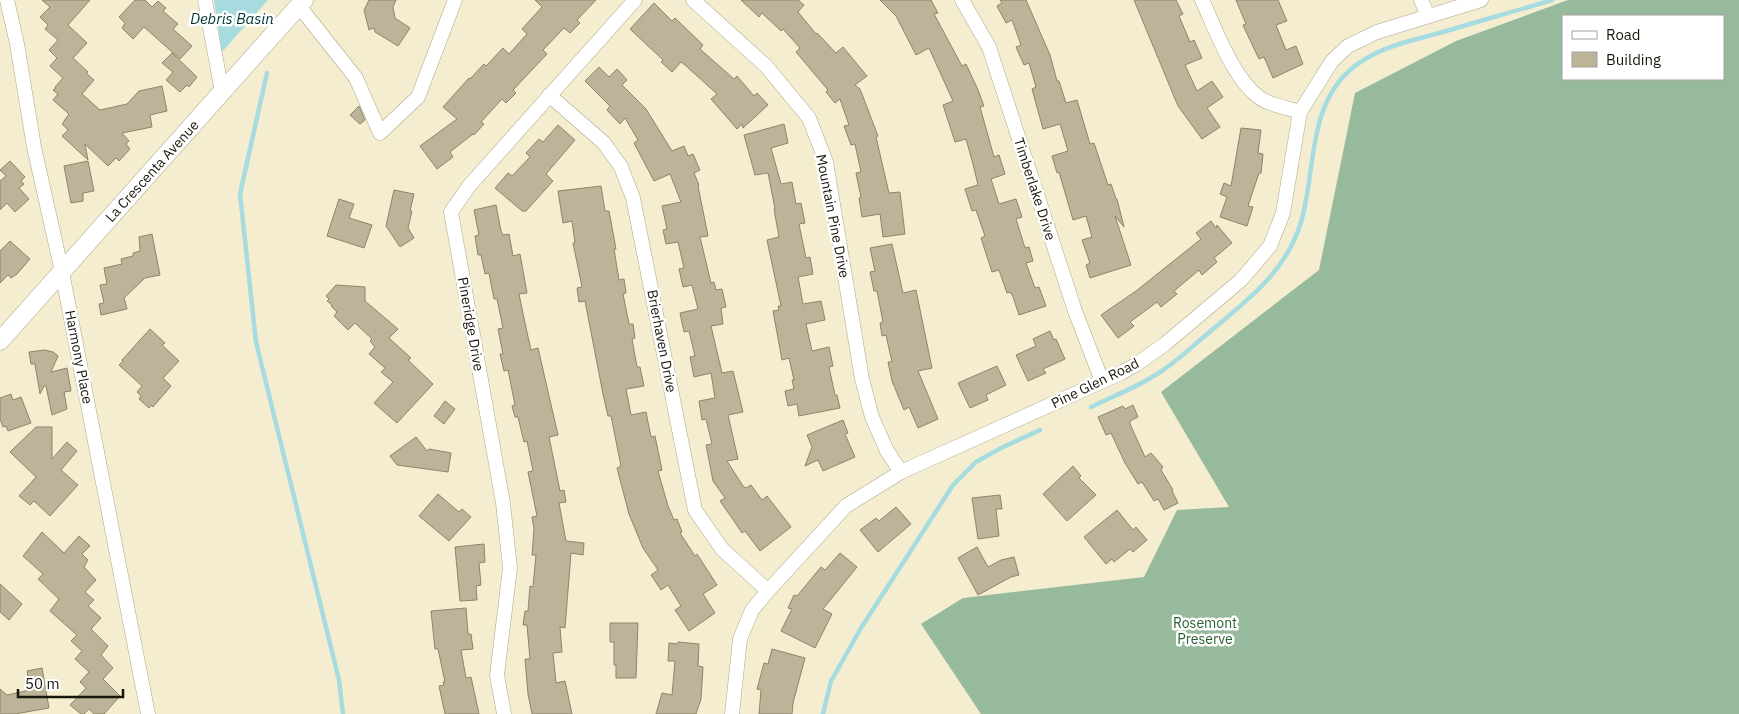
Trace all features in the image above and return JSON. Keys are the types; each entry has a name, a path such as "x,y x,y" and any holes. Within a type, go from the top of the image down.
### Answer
{"street":[{"name":"Harmony Place","path":"7,0 17,44 34,147 62,272 148,714"},
{"path":"204,0 222,92"},
{"path":"301,3 356,78 380,133 418,97 455,0"},
{"name":"Pineridge Drive","path":"504,714 497,675 510,568 503,504 451,212 469,186 635,0"},
{"name":"Mountain Pine Drive","path":"693,0 766,66 809,118 826,162 862,379 872,417 887,451 901,472"},
{"name":"Timberlake Drive","path":"962,0 989,47 1075,311 1102,381"},
{"path":"1202,0 1242,82 1261,100 1300,112"},
{"path":"1422,0 1428,16"},
{"name":"Pine Glen Road","path":"732,714 740,639 752,610 768,590 846,506 901,472 1102,381 1136,364 1165,344 1241,280 1270,246 1283,213 1300,112 1332,61 1348,46 1377,32 1481,0"},
{"name":"La Crescenta Avenue","path":"0,341 301,3"},
{"name":"Brierhaven Drive","path":"549,95 604,143 621,167 633,198 695,510 722,549 768,590"}],"green space":[{"name":"Rosemont Preserve","path":"1568,0 1739,0 1739,714 981,714 921,624 963,598 1144,577 1177,510 1229,507 1161,392 1319,270 1355,93 1456,41"}],"water":[{"name":"Debris Basin","path":"214,0 268,0 222,52"}],"building":[{"path":"42,0 90,0 68,25 87,43 73,58 94,80 82,94 100,110 127,104 139,91 162,86 167,111 150,115 152,127 122,133 129,141 126,144 130,149 119,161 116,158 108,166 85,144 88,160 62,136 68,130 62,124 69,114 53,100 58,94 53,90 63,78 50,66 57,58 49,50 58,40 45,29 48,25 40,17 50,7"},
{"path":"135,0 145,0 152,7 158,1 166,8 163,11 178,24 173,29 192,46 180,59 144,27 133,39 122,28 125,23 119,17"},
{"path":"369,0 396,0 393,7 395,18 410,28 398,46 375,32 374,28 369,30 364,10"},
{"path":"535,0 596,0 577,20 580,23 570,33 564,28 543,50 547,54 513,90 516,93 506,103 502,99 481,122 484,124 474,135 450,152 453,157 437,169 420,146 457,119 443,107 469,78 484,64 486,66 503,48 509,54 527,34 522,29 542,7"},
{"path":"741,0 798,0 804,5 798,12 816,34 836,53 843,47 867,76 855,85 860,89 878,136 876,137 889,193 900,192 905,234 883,237 880,214 862,217 859,198 861,197 856,173 861,172 855,144 851,145 844,126 849,125 840,99 835,103 826,92 828,90 796,52 800,48 783,29 781,31 762,13 759,17"},
{"path":"880,0 931,0 938,13 934,14 962,66 966,64 984,106 980,107 994,157 999,155 1005,174 991,179 999,204 1016,199 1022,217 1016,219 1025,248 1029,247 1033,261 1026,263 1035,288 1039,287 1046,306 1019,315 1012,294 1010,292 1007,293 999,270 992,272 981,238 985,236 976,210 972,211 965,189 978,185 966,139 955,142 943,105 953,101 929,48 916,55 896,16"},
{"path":"1000,0 1026,0 1050,55 1057,81 1059,81 1066,103 1077,100 1090,144 1094,143 1108,185 1111,184 1117,199 1124,227 1115,216 1131,265 1090,278 1086,265 1090,263 1082,240 1092,237 1086,216 1073,220 1059,172 1057,173 1052,156 1068,151 1060,124 1043,129 1032,89 1036,87 1029,63 1024,65 1016,47 1021,45 1012,20 1006,23 997,6 1002,3"},
{"path":"1134,0 1176,0 1183,14 1179,16 1190,42 1194,40 1202,58 1185,65 1197,91 1212,81 1223,97 1207,108 1220,127 1202,139 1178,106"},
{"path":"1236,0 1278,0 1287,21 1276,25 1286,50 1296,46 1303,64 1273,78 1264,57 1259,59 1249,38 1243,25 1246,24"},
{"path":"654,3 672,21 675,18 703,45 700,49 734,79 737,76 754,96 757,93 768,105 743,128 742,124 737,129 711,99 717,94 685,65 681,62 672,72 661,62 663,60 630,29"},
{"path":"172,53 197,77 189,87 187,85 180,92 166,80 173,72 162,63"},
{"path":"599,67 609,77 617,69 627,80 622,85 646,109 672,151 684,146 688,156 693,154 700,170 694,173 699,185 708,236 700,237 711,283 714,282 716,290 722,289 726,307 721,308 723,324 711,326 722,373 733,371 743,412 728,415 738,459 727,461 743,486 746,488 751,485 762,500 767,496 791,527 760,551 745,531 742,533 720,501 725,498 713,481 706,445 712,444 706,419 702,420 699,401 715,398 711,373 694,377 690,357 695,356 689,331 684,332 680,313 698,309 692,285 683,287 679,269 684,268 678,242 666,244 663,230 667,229 662,206 681,202 670,174 654,181 634,143 638,140 625,118 620,124 607,110 610,106 585,81"},
{"path":"359,106 365,120 360,124 350,115"},
{"path":"784,124 788,143 771,148 781,184 792,182 796,204 801,203 805,223 799,224 806,258 810,257 813,274 798,277 803,304 821,301 825,320 806,324 812,351 829,347 833,366 829,367 840,408 799,416 797,404 788,406 785,391 794,389 792,380 794,380 789,358 782,360 773,311 779,310 778,306 781,306 767,240 779,237 768,173 755,175 744,135"},
{"path":"558,125 575,140 546,174 553,181 526,211 522,211 495,188 508,173 512,176 530,157 526,153 539,139 543,142"},
{"path":"1241,128 1261,130 1258,153 1263,154 1261,173 1259,173 1248,206 1253,207 1247,226 1220,217 1227,197 1220,194 1224,183 1231,186"},
{"path":"10,161 25,177 21,181 24,184 19,188 29,199 15,212 7,203 0,210 0,181 6,176 0,170"},
{"path":"88,161 94,191 83,193 83,201 71,203 64,166"},
{"path":"601,186 605,211 609,211 619,280 624,279 626,293 623,294 629,324 633,324 635,338 632,339 637,367 640,367 644,386 626,389 631,415 646,412 651,437 655,436 662,470 658,471 668,506 674,520 677,519 682,532 680,533 695,556 697,554 717,585 703,594 715,613 689,631 675,610 681,606 668,585 661,590 651,575 658,570 643,548 629,514 617,468 621,466 611,416 608,416 603,394 585,301 579,302 577,288 582,287 573,243 575,243 572,221 563,223 558,191"},
{"path":"394,190 414,194 408,228 414,238 400,247 386,226"},
{"path":"339,199 354,204 349,218 372,225 364,248 327,236"},
{"path":"496,205 501,231 503,235 509,234 513,256 520,254 527,293 519,294 525,323 531,350 538,348 558,435 549,437 560,491 564,490 566,502 559,503 566,541 584,543 583,555 571,553 565,628 560,627 562,652 553,653 556,683 565,681 572,714 532,714 528,694 525,659 530,659 527,625 523,625 525,611 528,611 530,586 533,587 536,555 532,555 534,529 532,517 537,516 528,472 533,471 527,441 524,442 518,417 515,417 512,406 515,405 508,370 504,371 500,354 503,354 498,329 503,328 497,299 494,299 489,273 485,274 481,255 478,255 475,236 479,235 474,210"},
{"path":"1211,221 1216,228 1217,225 1232,243 1214,258 1217,262 1202,275 1199,270 1174,291 1177,294 1161,307 1157,302 1130,322 1134,326 1118,338 1101,315 1136,291 1201,239 1196,233"},
{"path":"152,234 160,275 145,278 124,298 127,309 101,315 99,304 104,303 100,285 107,284 104,268 122,264 121,259 133,256 133,253 140,251 139,237"},
{"path":"10,241 30,259 17,274 11,278 8,275 0,283 0,251"},
{"path":"892,244 903,293 916,290 932,368 918,371 938,419 918,428 909,407 904,410 892,381 888,362 892,362 886,335 882,336 880,323 883,322 877,291 874,291 870,272 875,271 870,248"},
{"path":"336,285 365,287 365,301 398,329 389,338 411,358 408,360 433,384 397,423 374,403 393,382 381,372 385,368 369,354 375,347 370,341 372,339 355,323 348,330 334,316 337,312 327,301 329,299 326,296"},
{"path":"150,329 165,343 162,345 179,361 163,378 171,386 153,407 151,405 149,408 139,399 141,396 137,392 142,386 119,365"},
{"path":"1050,331 1054,340 1056,339 1065,359 1043,369 1046,373 1028,381 1016,355 1036,346 1033,339"},
{"path":"45,350 53,352 58,356 51,372 67,368 71,391 64,392 67,409 52,415 46,386 44,386 40,394 35,364 31,364 29,352"},
{"path":"997,366 1006,385 986,395 988,400 970,408 958,383"},
{"path":"11,394 13,400 21,397 31,423 8,431 6,426 3,427 0,419 0,398"},
{"path":"445,401 455,409 444,424 434,416"},
{"path":"1133,405 1138,417 1130,421 1130,424 1145,457 1151,453 1163,467 1161,470 1173,490 1178,503 1164,510 1158,499 1154,501 1142,482 1138,484 1125,463 1111,433 1106,435 1098,417 1123,406 1125,409"},
{"path":"843,420 848,433 845,434 855,457 823,471 818,460 805,466 812,447 807,435"},
{"path":"36,427 52,427 52,459 67,442 77,451 61,470 78,485 50,516 34,501 30,505 19,496 36,477 10,452"},
{"path":"416,437 427,451 429,449 451,453 448,472 397,465 390,456"},
{"path":"1073,466 1081,476 1079,478 1096,495 1067,521 1043,494"},
{"path":"438,494 459,512 462,509 471,517 449,541 419,516"},
{"path":"1000,495 1002,509 996,509 999,536 978,539 972,498"},
{"path":"896,507 911,524 878,552 860,530 876,518 879,521"},
{"path":"1117,510 1133,530 1136,527 1147,540 1133,552 1130,549 1114,562 1112,559 1106,564 1084,537"},
{"path":"42,532 64,553 79,536 90,546 82,554 88,560 84,567 96,580 85,592 94,600 88,606 101,618 91,629 108,646 101,655 113,668 103,679 120,696 104,714 94,714 89,709 84,714 81,714 70,705 86,688 80,682 89,672 75,659 82,651 71,641 77,635 50,611 59,599 38,579 43,574 23,556"},
{"path":"484,544 485,562 479,563 481,585 476,586 477,600 460,601 455,547"},
{"path":"977,547 988,567 1001,560 1014,557 1019,575 1011,577 978,595 958,558"},
{"path":"840,553 857,567 823,609 832,614 815,648 781,631 792,609 788,608 794,595 797,596 821,567 825,570"},
{"path":"0,584 22,604 9,620 0,612"},
{"path":"466,608 468,634 471,634 473,649 461,650 466,678 471,677 479,714 445,714 439,686 444,685 443,682 445,682 438,649 435,649 431,611"},
{"path":"610,623 638,623 636,678 616,678 614,642 610,642"},
{"path":"678,642 699,644 698,666 703,667 701,699 696,714 656,714 662,693 672,695 675,661 668,661 669,643 677,644"},
{"path":"772,649 805,658 793,703 792,714 759,714 761,690 757,689 764,663 768,664"},
{"path":"42,668 49,708 15,714 0,714 0,689 7,695 26,691 28,687 27,682 29,682 27,671"}],"waterway":[{"path":"1091,407 1159,373 1180,358 1249,298 1275,271 1285,257 1301,222 1306,203 1315,142 1326,103 1336,85 1350,70 1382,50 1552,0"},
{"path":"267,73 240,194 256,342 339,680 343,714"},
{"path":"823,714 831,681 861,628 953,485 976,462 1040,430"}]}
